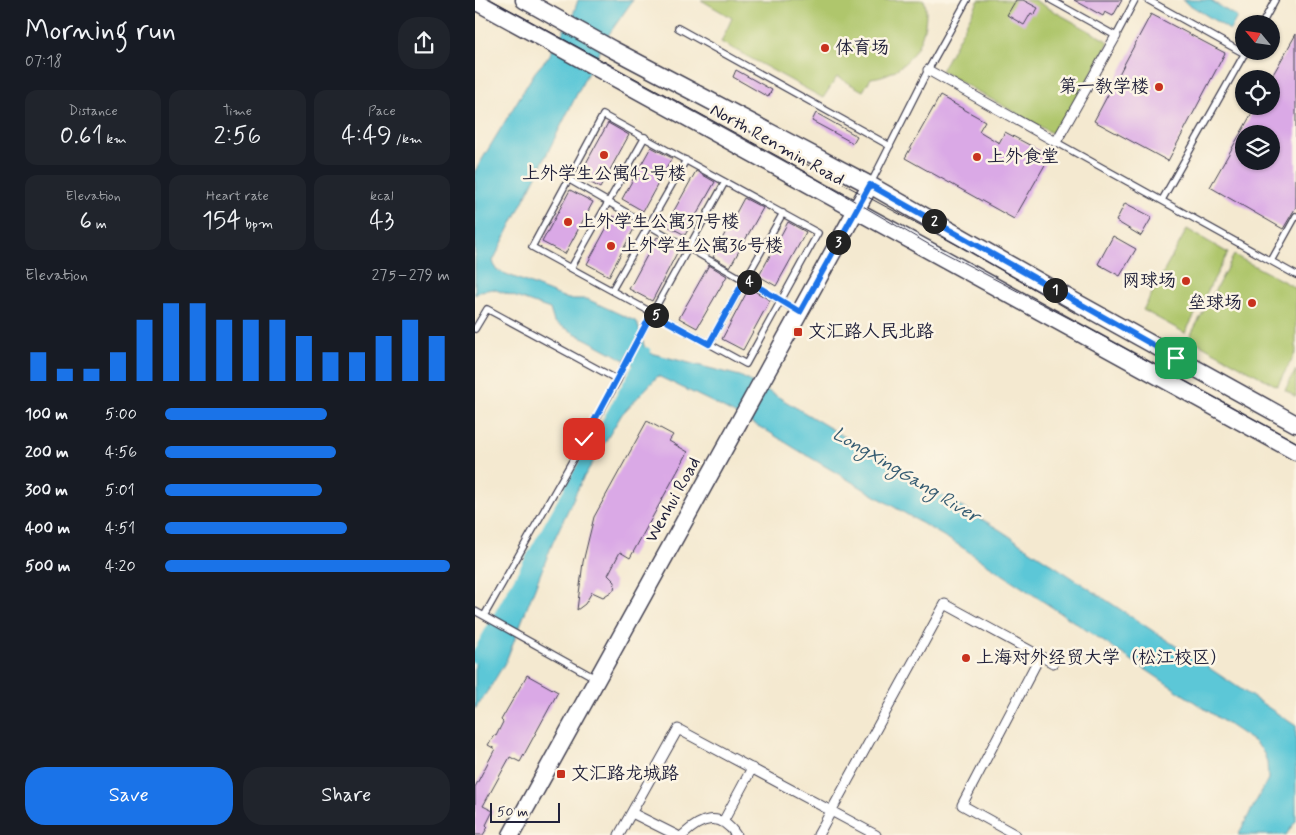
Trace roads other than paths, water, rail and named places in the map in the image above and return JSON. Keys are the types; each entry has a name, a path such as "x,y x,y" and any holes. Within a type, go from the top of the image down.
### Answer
{"main road":[{"name":"North Renmin Road","path":"524,0 612,49 870,185 1296,424"},
{"name":"North Renmin Road","path":"475,1 1296,452"},
{"name":"Wenhui Road","path":"511,835 870,185"}],"street":[{"path":"928,70 1056,142 1115,36"},
{"path":"818,835 945,604 1053,663"},
{"path":"1016,835 961,805 1040,656"},
{"path":"619,835 678,729 832,810 875,835"},
{"path":"723,822 752,768"},
{"path":"632,812 676,835"},
{"path":"683,835 694,825 708,818 723,822 736,835"}],"lane":[{"path":"870,185 928,70 967,0"},
{"path":"1051,0 1115,36 1135,0"},
{"path":"1148,0 1235,47"},
{"path":"1267,15 1275,0"},
{"path":"678,28 890,146"},
{"path":"1162,200 1241,60"},
{"path":"603,115 645,136 686,160 818,233 746,364 532,246 603,115"},
{"path":"571,268 645,136"},
{"path":"1056,142 1296,275"},
{"path":"612,290 686,160"},
{"path":"568,179 800,312"},
{"path":"484,616 618,380 624,364 725,182"},
{"path":"709,344 783,213"},
{"path":"1271,261 1296,216"},
{"path":"475,329 487,309 618,380"},
{"path":"475,611 597,679"}],"water":[{"name":"LongXingGang River","path":"578,0 633,0 609,34 586,76 493,261 496,270 568,299 587,299 637,322 646,352 740,376 775,395 1000,530 1200,662 1202,660 1210,665 1209,668 1296,726 1296,821 1286,835 1238,835 1268,779 1267,762 1263,751 1253,741 957,544 769,432 658,376 622,414 582,480 553,542 506,661 475,709 475,664 638,367 554,322 550,309 493,289 481,291 475,295 475,171 535,72 549,56 573,15"},
{"path":"1182,0 1210,0 1235,16 1235,21 1230,30"}],"waterway":[{"path":"475,658 646,352"}],"tram line":[{"path":"492,0 779,157 928,244 1086,327 1296,442"},
{"path":"791,156 967,250 1075,313"}],"place":[{"name":"体育场","path":"825,48"},
{"name":"第一教学楼","path":"1159,87"},
{"name":"上外学生公寓42号楼","path":"604,155"},
{"name":"上外食堂","path":"977,157"},
{"name":"上外学生公寓37号楼","path":"568,222"},
{"name":"上外学生公寓36号楼","path":"611,246"},
{"name":"网球场","path":"1186,281"},
{"name":"垒球场","path":"1252,303"},
{"name":"文汇路人民北路","path":"798,332"},
{"name":"上海对外经贸大学（松江校区）","path":"966,658"},
{"name":"文汇路龙城路","path":"561,774"}]}
